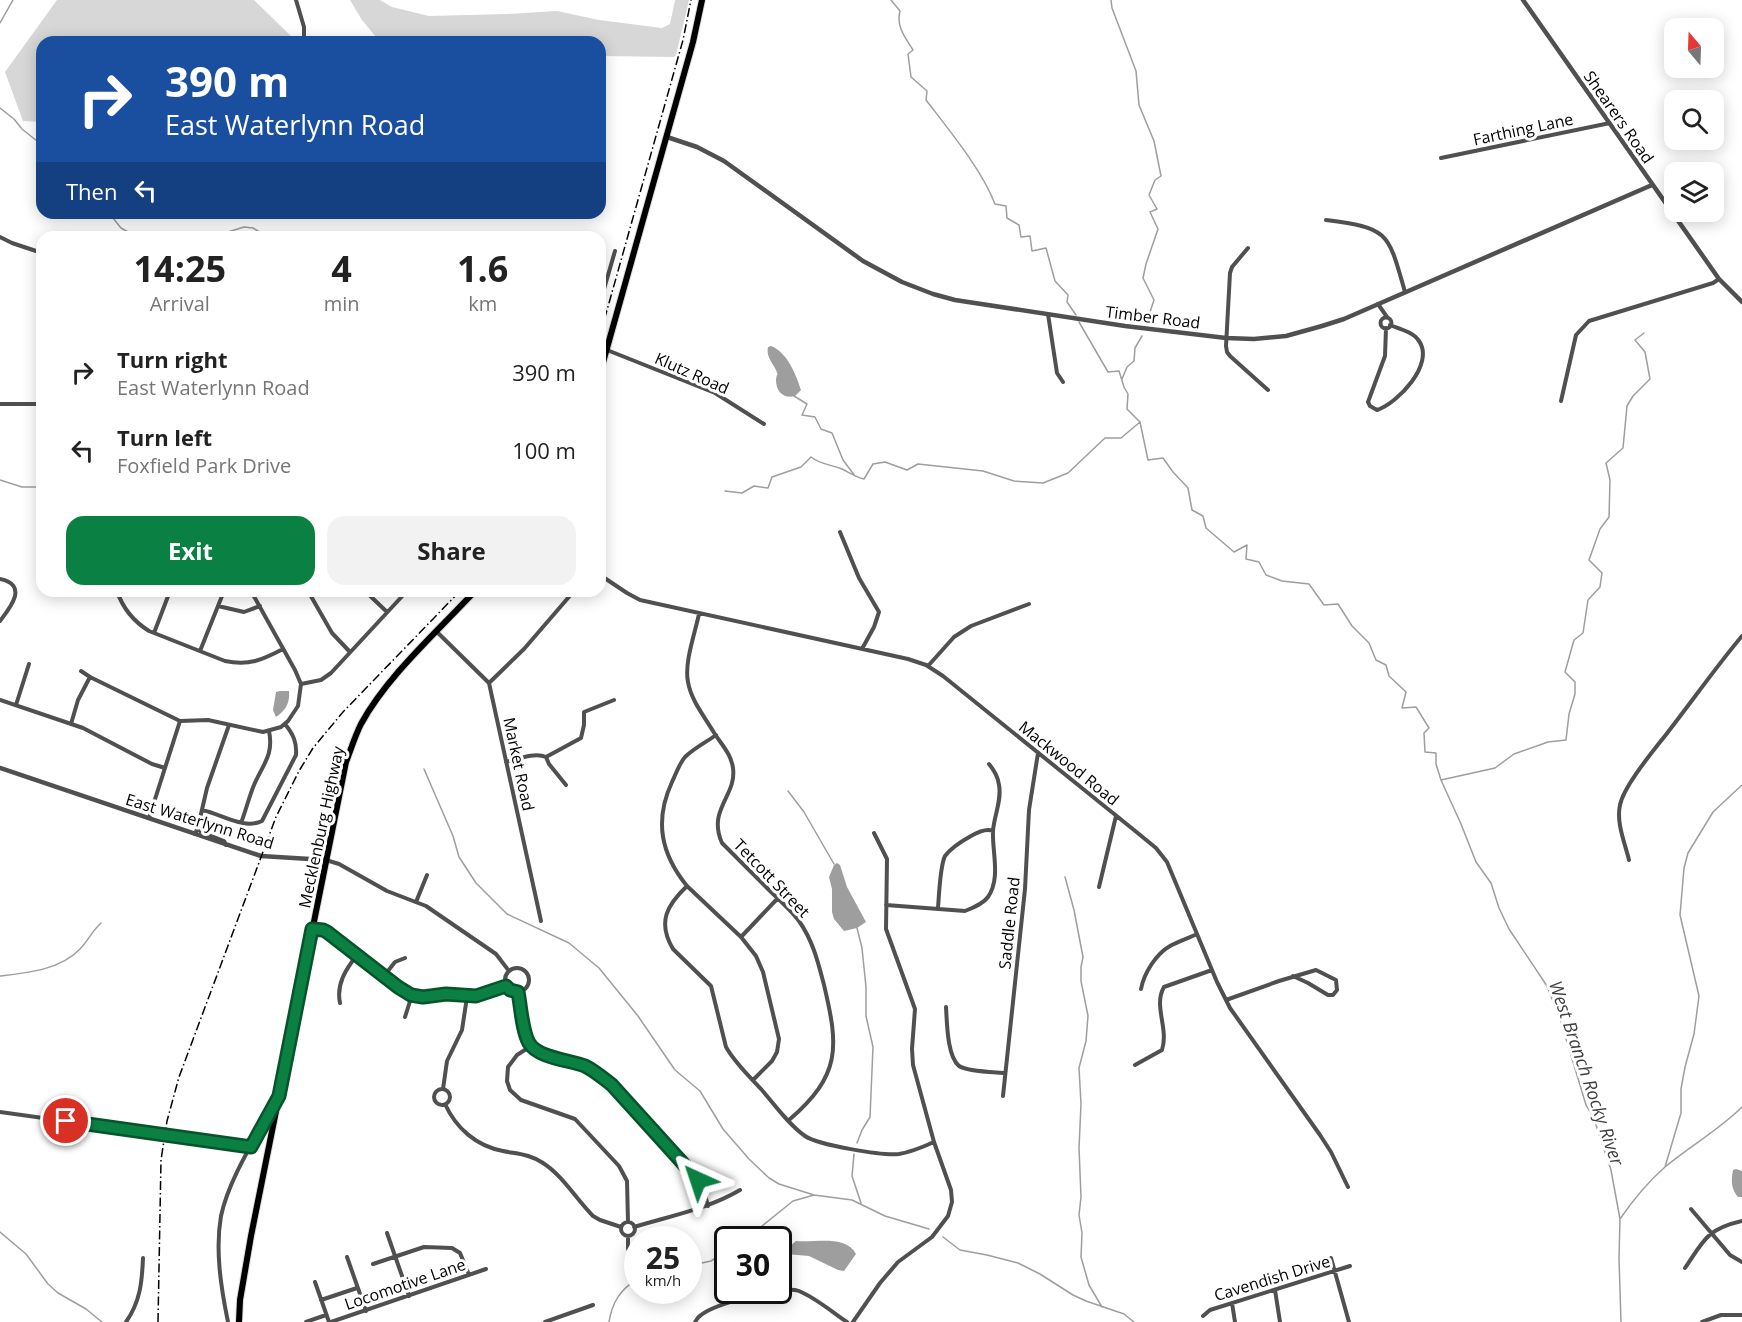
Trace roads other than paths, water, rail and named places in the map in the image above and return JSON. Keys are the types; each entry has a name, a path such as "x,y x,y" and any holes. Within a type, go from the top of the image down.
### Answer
{"main road":[{"path":"606,353 693,42 702,0"},
{"name":"Mecklenburg Highway","path":"239,1322 240,1300 251,1236 346,762 362,724 378,698 469,597"}],"street":[{"path":"296,0 304,27 304,36"},
{"name":"Shearers Road","path":"1523,0 1719,279 1742,302"},
{"name":"Farthing Lane","path":"1441,158 1610,123"},
{"name":"Timber Road","path":"667,137 697,147 724,161 863,261 902,282 933,294 955,300 1048,314 1226,338 1254,339 1286,336 1322,327 1379,306 1405,292 1652,185"},
{"path":"1326,220 1369,227 1382,235 1392,251 1405,292"},
{"path":"0,237 36,251"},
{"path":"1248,248 1232,267 1230,273 1227,352 1268,390"},
{"path":"606,282 615,251"},
{"path":"1560,401 1576,335 1589,321 1713,283 1719,279"},
{"path":"1379,306 1384,318 1391,321 1388,327 1385,356 1368,402 1377,410 1398,397 1412,381 1422,364 1423,347 1419,340 1407,332 1388,327 1381,326 1380,322 1384,318"},
{"path":"1048,314 1057,373 1063,382"},
{"name":"Klutz Road","path":"607,350 714,393 764,424"},
{"path":"0,404 36,404"},
{"path":"840,532 859,578 879,612 862,649"},
{"path":"0,579 13,585 15,596 14,602 0,621"},
{"name":"Mackwood Road","path":"606,579 640,600 908,659 928,666 1156,848 1167,862 1226,1000 1320,1135 1348,1187"},
{"path":"119,597 130,617 142,627 225,661 254,662 283,649"},
{"path":"154,633 168,597"},
{"path":"200,651 222,597"},
{"path":"81,671 180,721 208,720 257,731 269,731 285,724 294,714 298,706 301,684 255,597"},
{"path":"311,597 332,633 350,652"},
{"path":"371,597 387,612"},
{"path":"301,684 321,680 327,676 401,597"},
{"path":"437,632 489,683 524,650 569,597"},
{"path":"928,666 954,637 970,626 1029,604"},
{"path":"218,606 244,612 260,606"},
{"name":"Tetcott Street","path":"699,614 688,660 688,684 694,700 730,757 734,771 717,818 718,835 722,843 800,922 818,959 834,1039 833,1055 825,1080 815,1095 789,1120"},
{"path":"1629,860 1619,823 1620,802 1647,760 1742,636"},
{"path":"16,705 29,664"},
{"path":"71,724 78,700 90,677"},
{"name":"Market Road","path":"489,683 541,921"},
{"path":"0,700 83,728 152,764 165,768"},
{"path":"546,757 581,738 584,712 614,700"},
{"path":"149,819 180,721"},
{"path":"202,810 249,825 262,821 296,755 295,740 285,724"},
{"path":"194,834 229,725"},
{"path":"242,823 255,784 270,753 269,731"},
{"path":"716,735 694,749 681,762 663,809 662,829 665,849 673,867 687,886 741,937 756,956 763,972 779,1047 772,1061 753,1080"},
{"name":"Saddle Road","path":"1003,1096 1025,889 1030,801 1038,753"},
{"path":"506,762 542,754 566,785"},
{"path":"886,904 965,911 975,908 988,898 993,888 995,869 993,831 1000,787 997,774 989,764"},
{"name":"East Waterlynn Road","path":"0,768 261,856 326,860 343,866 387,891 426,906 496,954 509,971"},
{"path":"1099,887 1116,816"},
{"path":"198,827 201,832 224,841 226,845"},
{"path":"938,908 946,855 977,832 989,829 993,831"},
{"path":"853,1322 894,1266 932,1237 948,1216 952,1202 951,1190 934,1142 913,1065 915,1008 886,929 887,859 874,833"},
{"path":"416,902 427,875"},
{"path":"687,886 669,906 665,920 666,934 674,949 711,986 726,1047 731,1056 789,1120 814,1141 876,1152 900,1154 934,1142"},
{"path":"741,937 778,898"},
{"path":"312,929 327,932 411,995 423,997 446,994 467,997 482,995 506,986"},
{"path":"1141,989 1156,958 1170,946 1197,934"},
{"path":"340,1003 341,981 357,955"},
{"path":"384,976 395,962 405,958"},
{"path":"523,970 528,976 527,986 518,992 510,990 506,986 505,978 509,971 523,970"},
{"path":"1135,1065 1162,1050 1164,1028 1159,1006 1160,993 1164,987 1212,970"},
{"path":"1226,1000 1293,976 1316,970 1336,980 1337,990 1334,995 1328,995 1293,976"},
{"path":"518,992 526,1036 531,1046 541,1053 589,1068 612,1085 698,1180 708,1206"},
{"path":"405,1017 411,995"},
{"path":"443,1089 447,1061 462,1030 467,997"},
{"path":"946,1007 950,1048 959,1066 1005,1073"},
{"path":"531,1046 514,1058 508,1067 507,1081 510,1090 521,1100 575,1119 619,1166 627,1181 628,1222"},
{"path":"438,1090 448,1091 449,1101 445,1104 438,1103 435,1096 438,1090"},
{"path":"228,1322 220,1266 219,1235 222,1214 229,1190 279,1096"},
{"path":"445,1104 456,1123 476,1141 491,1148 539,1160 553,1171 593,1216 621,1227"},
{"path":"0,1112 251,1147"},
{"path":"638,1226 708,1206 740,1190"},
{"path":"1691,1209 1730,1255 1742,1262"},
{"path":"1685,1268 1705,1239 1712,1233 1719,1228 1742,1221"},
{"path":"628,1222 634,1226"},
{"path":"621,1227 628,1222"},
{"path":"621,1227 624,1233"},
{"path":"387,1233 409,1296"},
{"path":"373,1264 424,1247 452,1248 460,1253 469,1275"},
{"path":"347,1257 366,1311"},
{"path":"126,1322 139,1299 142,1258"},
{"path":"1331,1258 1350,1322"},
{"name":"Cavendish Drive","path":"1203,1316 1210,1310 1350,1266"},
{"name":"Locomotive Lane","path":"330,1322 486,1269"},
{"path":"315,1281 330,1322"},
{"path":"321,1300 357,1288"},
{"path":"695,1322 707,1311 744,1298 789,1290 798,1291 809,1297 846,1322"},
{"path":"1275,1290 1280,1322"},
{"path":"1232,1303 1236,1322"},
{"path":"545,1322 593,1305"},
{"path":"306,1322 326,1315"},
{"path":"1702,1322 1721,1315 1742,1315"}],"waterway":[{"path":"0,23 13,0"},
{"name":"West Branch Rocky River","path":"891,0 900,11 900,27 913,50 908,54 911,77 927,91 926,100 974,164 995,204 1006,206 1007,218 1019,225 1021,237 1030,236 1032,251 1046,248 1055,281 1068,295 1067,302 1076,315"},
{"path":"1111,0 1136,71 1139,105 1154,141 1161,176 1155,180 1149,195 1157,209 1150,212 1158,229 1143,278 1154,300 1147,321"},
{"path":"0,108 36,140"},
{"path":"114,219 126,231"},
{"path":"231,231 244,227 258,231"},
{"name":"West Branch Rocky River","path":"1079,322 1108,372 1119,371 1128,394 1127,409 1140,422 1148,460 1163,458 1188,488 1192,510 1203,516 1206,528 1234,552 1247,545 1246,559 1259,562 1266,575 1282,581 1309,584 1324,605 1338,604 1352,626 1369,643 1376,660 1386,665 1389,676 1406,692 1402,708 1416,707 1429,728 1424,733 1425,752 1436,753 1436,764 1441,780 1476,862 1491,883 1509,929 1547,986 1561,1022 1586,1105 1593,1116 1611,1170 1620,1219 1621,1322"},
{"path":"1441,780 1495,768 1514,754 1548,742 1566,740 1569,714 1575,694 1575,682 1565,672 1574,640 1583,633 1588,600 1600,587 1602,573 1589,560 1600,529 1609,517 1610,480 1606,463 1623,448 1627,406 1633,396 1650,379 1645,352 1635,340 1644,333"},
{"path":"1122,379 1127,367 1134,361 1135,348 1142,336"},
{"path":"794,396 807,404 802,415 815,417 821,429 832,433 843,460 855,476"},
{"path":"725,491 742,493 754,486 768,488 772,477 801,467 811,457 818,462 864,479 873,464 885,462 907,470 918,464 983,471 1014,481 1043,483 1068,473 1105,438 1121,438 1140,422"},
{"path":"0,480 22,487 36,487"},
{"path":"424,769 453,836 459,857 476,883 507,914 569,943 599,968 638,1016 675,1070 700,1091 723,1129 749,1159 779,1184 814,1195"},
{"path":"1665,1167 1681,1113 1681,1089 1694,1034 1699,996 1680,915 1684,868 1688,853 1713,812 1742,785"},
{"path":"788,791 804,812 834,864"},
{"path":"1065,877 1083,957 1081,981 1088,1016 1086,1041 1079,1068 1081,1257 1089,1285 1102,1307"},
{"path":"0,976 43,969 63,962 80,949 101,923"},
{"path":"857,928 862,948 866,987 866,1016 873,1047 870,1117 857,1143"},
{"path":"1620,1219 1659,1173 1742,1107"},
{"path":"854,1154 852,1176 861,1203"},
{"path":"762,1226 793,1201 814,1195 852,1200 885,1216 929,1229"},
{"path":"0,1232 26,1254 48,1284 58,1293 86,1309 102,1322"},
{"path":"943,1237 960,1250 1018,1263 1073,1295 1124,1314 1134,1322"},
{"path":"702,1263 714,1259"},
{"path":"609,1322 612,1309 624,1290"}],"railway":[{"path":"606,314 683,40 691,0"},
{"path":"158,1322 161,1160 167,1121 179,1077 276,817 313,748 343,712 454,597"}]}
